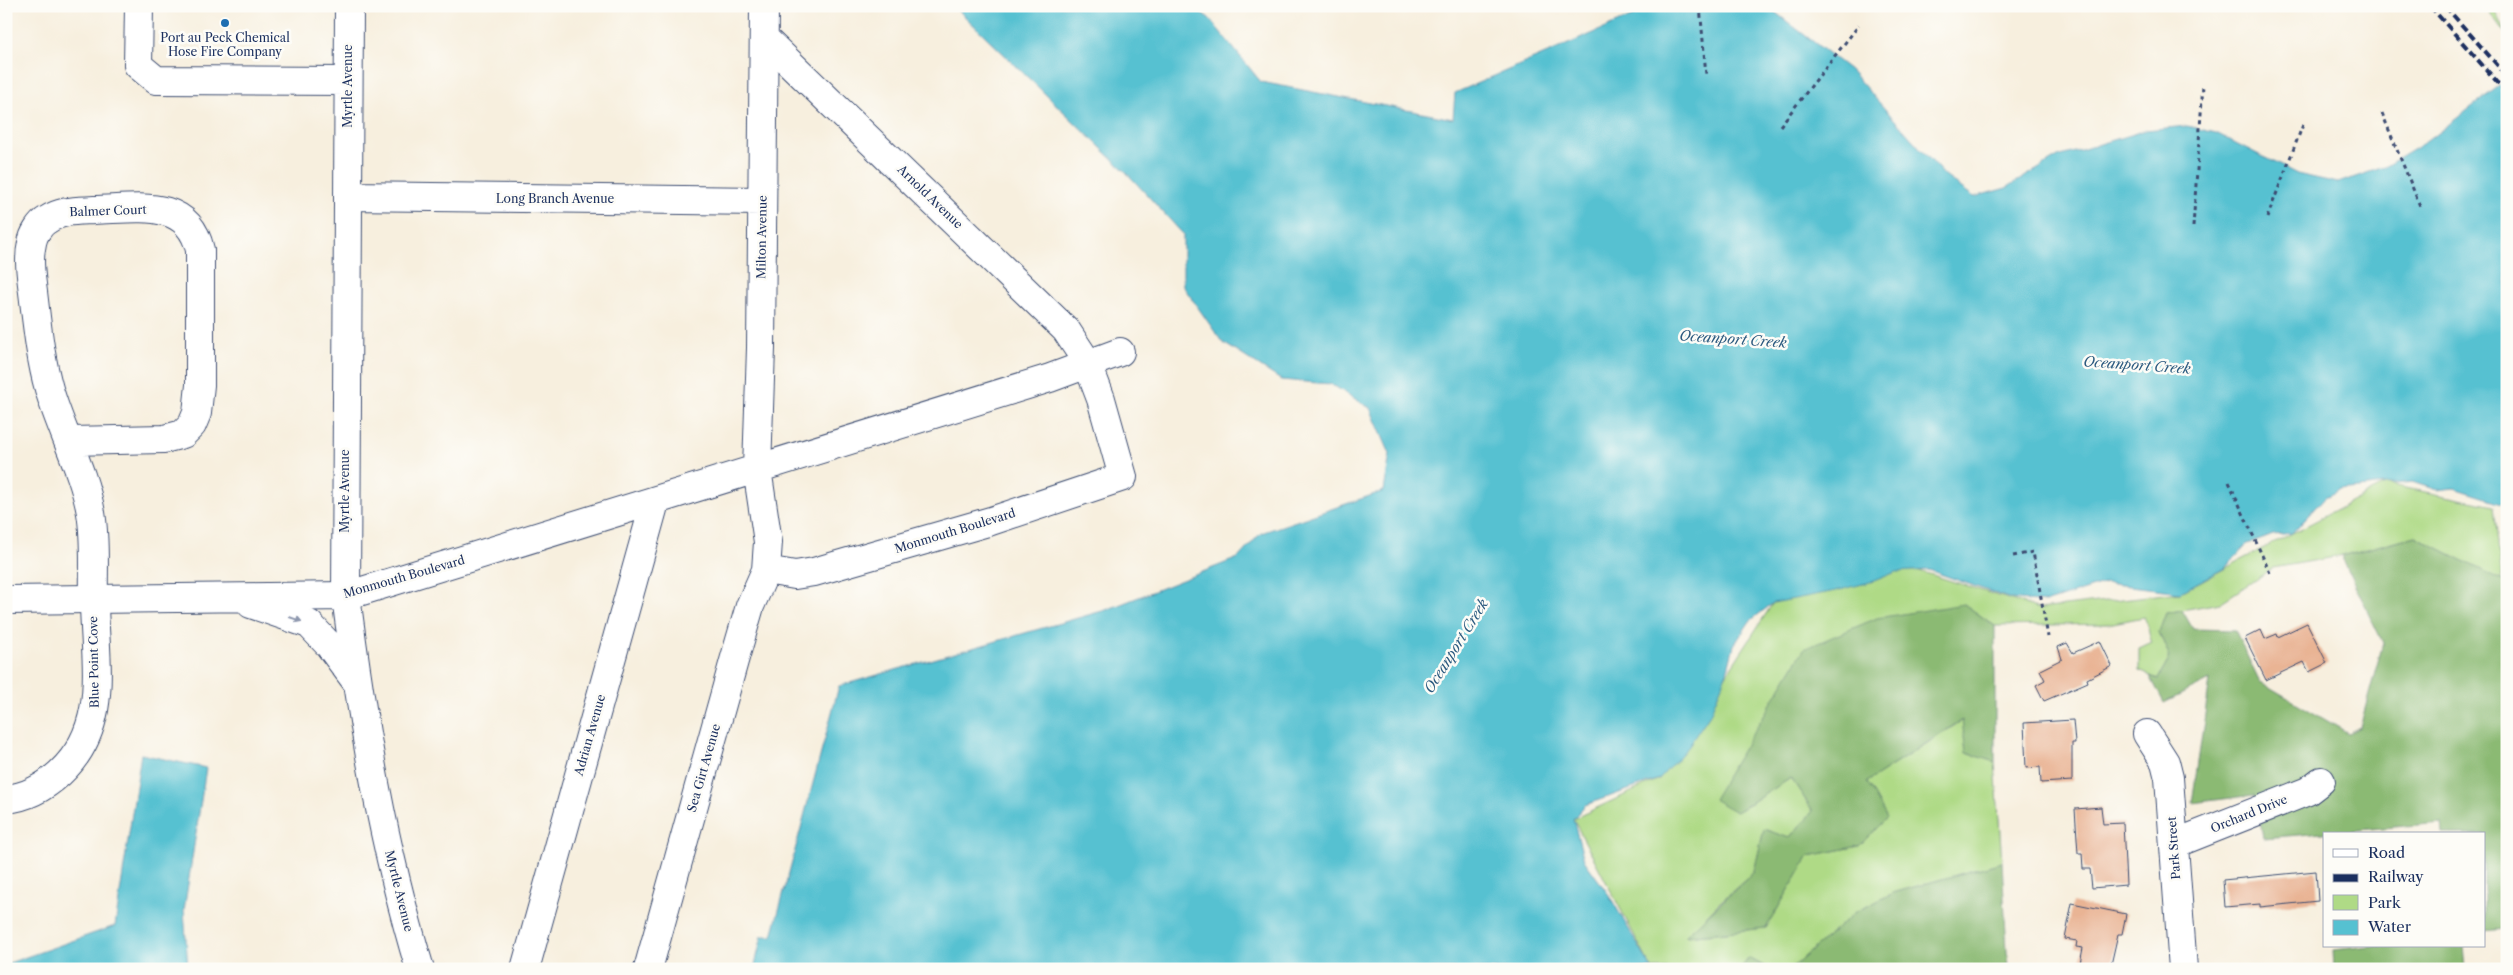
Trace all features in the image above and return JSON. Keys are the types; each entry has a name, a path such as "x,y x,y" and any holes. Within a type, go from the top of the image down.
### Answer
{"street":[{"path":"139,6 138,65 156,80 348,81"},
{"name":"Myrtle Avenue","path":"349,6 346,596 357,683 390,858 420,969"},
{"name":"Milton Avenue","path":"757,469 764,6"},
{"name":"Arnold Avenue","path":"764,38 1066,330 1087,362"},
{"name":"Long Branch Avenue","path":"348,196 762,200"},
{"name":"Balmer Court","path":"70,441 164,439 183,434 192,424 197,413 200,385 200,250 196,234 173,213 154,209 65,211 46,220 35,233 31,243 30,264 39,348 50,390 70,441 92,515 94,600"},
{"name":"Monmouth Boulevard","path":"6,600 346,596 655,502 1050,378 1087,362 1120,352"},
{"name":"Monmouth Boulevard","path":"766,570 795,575 822,570 991,521 1123,477 1106,416 1087,362"},
{"path":"757,469 768,542 766,570"},
{"name":"Adrian Avenue","path":"525,969 655,502"},
{"name":"Sea Girt Avenue","path":"648,969 750,606 766,570"},
{"path":"233,598 309,624 329,645 357,683"},
{"name":"Blue Point Cove","path":"6,799 35,791 51,781 68,765 89,733 96,700 94,600"},
{"name":"Park Street","path":"2147,734 2165,762 2169,778 2183,969"},
{"name":"Orchard Drive","path":"2174,844 2308,791 2321,781"}],"path":[{"path":"1700,6 1706,75"},
{"path":"1780,126 1859,25"},
{"path":"2193,227 2203,85"},
{"path":"2382,113 2420,206"},
{"path":"2267,218 2304,122"},
{"path":"2229,482 2270,573"},
{"path":"2013,556 2032,552 2048,636"}],"green space":[{"path":"2485,6 2494,6 2507,36"},
{"path":"2386,484 2494,506 2502,581 2415,536 2341,556 2273,568 2220,603 2166,613 2159,632 2170,658 2158,679 2139,671 2139,649 2152,643 2144,617 2108,624 1995,626 1964,604 1736,812 1791,778 1813,811 1789,838 1764,830 1754,872 1686,936 1766,928 1809,856 1859,846 1867,782 1963,720 1966,752 1995,762 2002,862 1893,893 1854,913 1791,969 1769,969 1749,958 1740,969 1652,969 1573,819 1659,779 1773,603 1907,567 2040,609 2180,592"},
{"path":"2415,536 2507,583 2507,929 2486,931 2486,832 2443,832 2442,823 2263,838 2255,795 2192,803 2210,680 2164,703 2150,676 2158,679 2170,658 2159,632 2166,613 2182,610 2193,629 2235,630 2259,681 2348,733 2360,727 2383,643 2341,556"},
{"path":"1964,604 1995,626 1995,762 1966,753 1962,720 1867,782 1887,818 1859,846 1809,856 1766,928 1685,936 1754,872 1764,829 1789,838 1813,811 1791,778 1736,812 1713,799 1804,649 1877,618"},
{"path":"2002,862 2008,969 1791,969 1854,913 1893,893"},
{"path":"2351,948 2464,948 2466,969 2334,969 2333,950"},
{"path":"1749,958 1769,969 1740,969"}],"water":[{"name":"Oceanport Creek","path":"954,6 1191,6 1209,18 1261,82 1453,119 1455,93 1656,6 1767,6 1850,70 1945,176 1974,197 2006,188 2058,157 2146,130 2187,126 2216,133 2297,174 2338,183 2384,167 2427,141 2507,80 2507,509 2504,504 2454,488 2437,490 2412,482 2339,490 2325,497 2292,533 2273,535 2247,545 2225,568 2180,592 2106,583 2045,603 2011,599 1929,570 1896,572 1874,581 1836,591 1773,603 1750,621 1734,645 1727,672 1710,714 1687,748 1659,779 1585,805 1573,819 1584,860 1609,895 1652,969 754,969 762,936 772,936 839,686 1106,610 1238,558 1261,533 1384,491 1390,454 1370,408 1331,384 1281,380 1222,342 1183,286 1183,234 1125,171"},
{"path":"141,754 206,768 184,910 188,969 6,969 6,964 115,926"}],"building":[{"path":"2307,623 2327,663 2309,672 2304,662 2266,680 2245,638 2261,630 2265,639 2277,634 2278,637"},
{"path":"2100,641 2112,666 2087,679 2088,682 2044,701 2036,685 2045,680 2040,670 2062,659 2058,647 2067,643 2073,653"},
{"path":"2073,720 2075,743 2072,743 2072,781 2041,783 2040,767 2026,768 2024,723"},
{"path":"2101,807 2103,824 2123,823 2126,885 2092,888 2090,869 2083,869 2082,853 2078,853 2075,809"},
{"path":"2316,871 2318,901 2260,907 2260,904 2225,907 2223,880"},
{"path":"2072,903 2126,914 2122,934 2118,934 2110,969 2079,969 2083,948 2076,947 2077,941 2065,939"}],"railway":[{"path":"2430,6 2507,93"},
{"path":"2445,6 2507,76"}],"place":[{"name":"Port au Peck Chemical Hose Fire Company","path":"225,23"}]}
